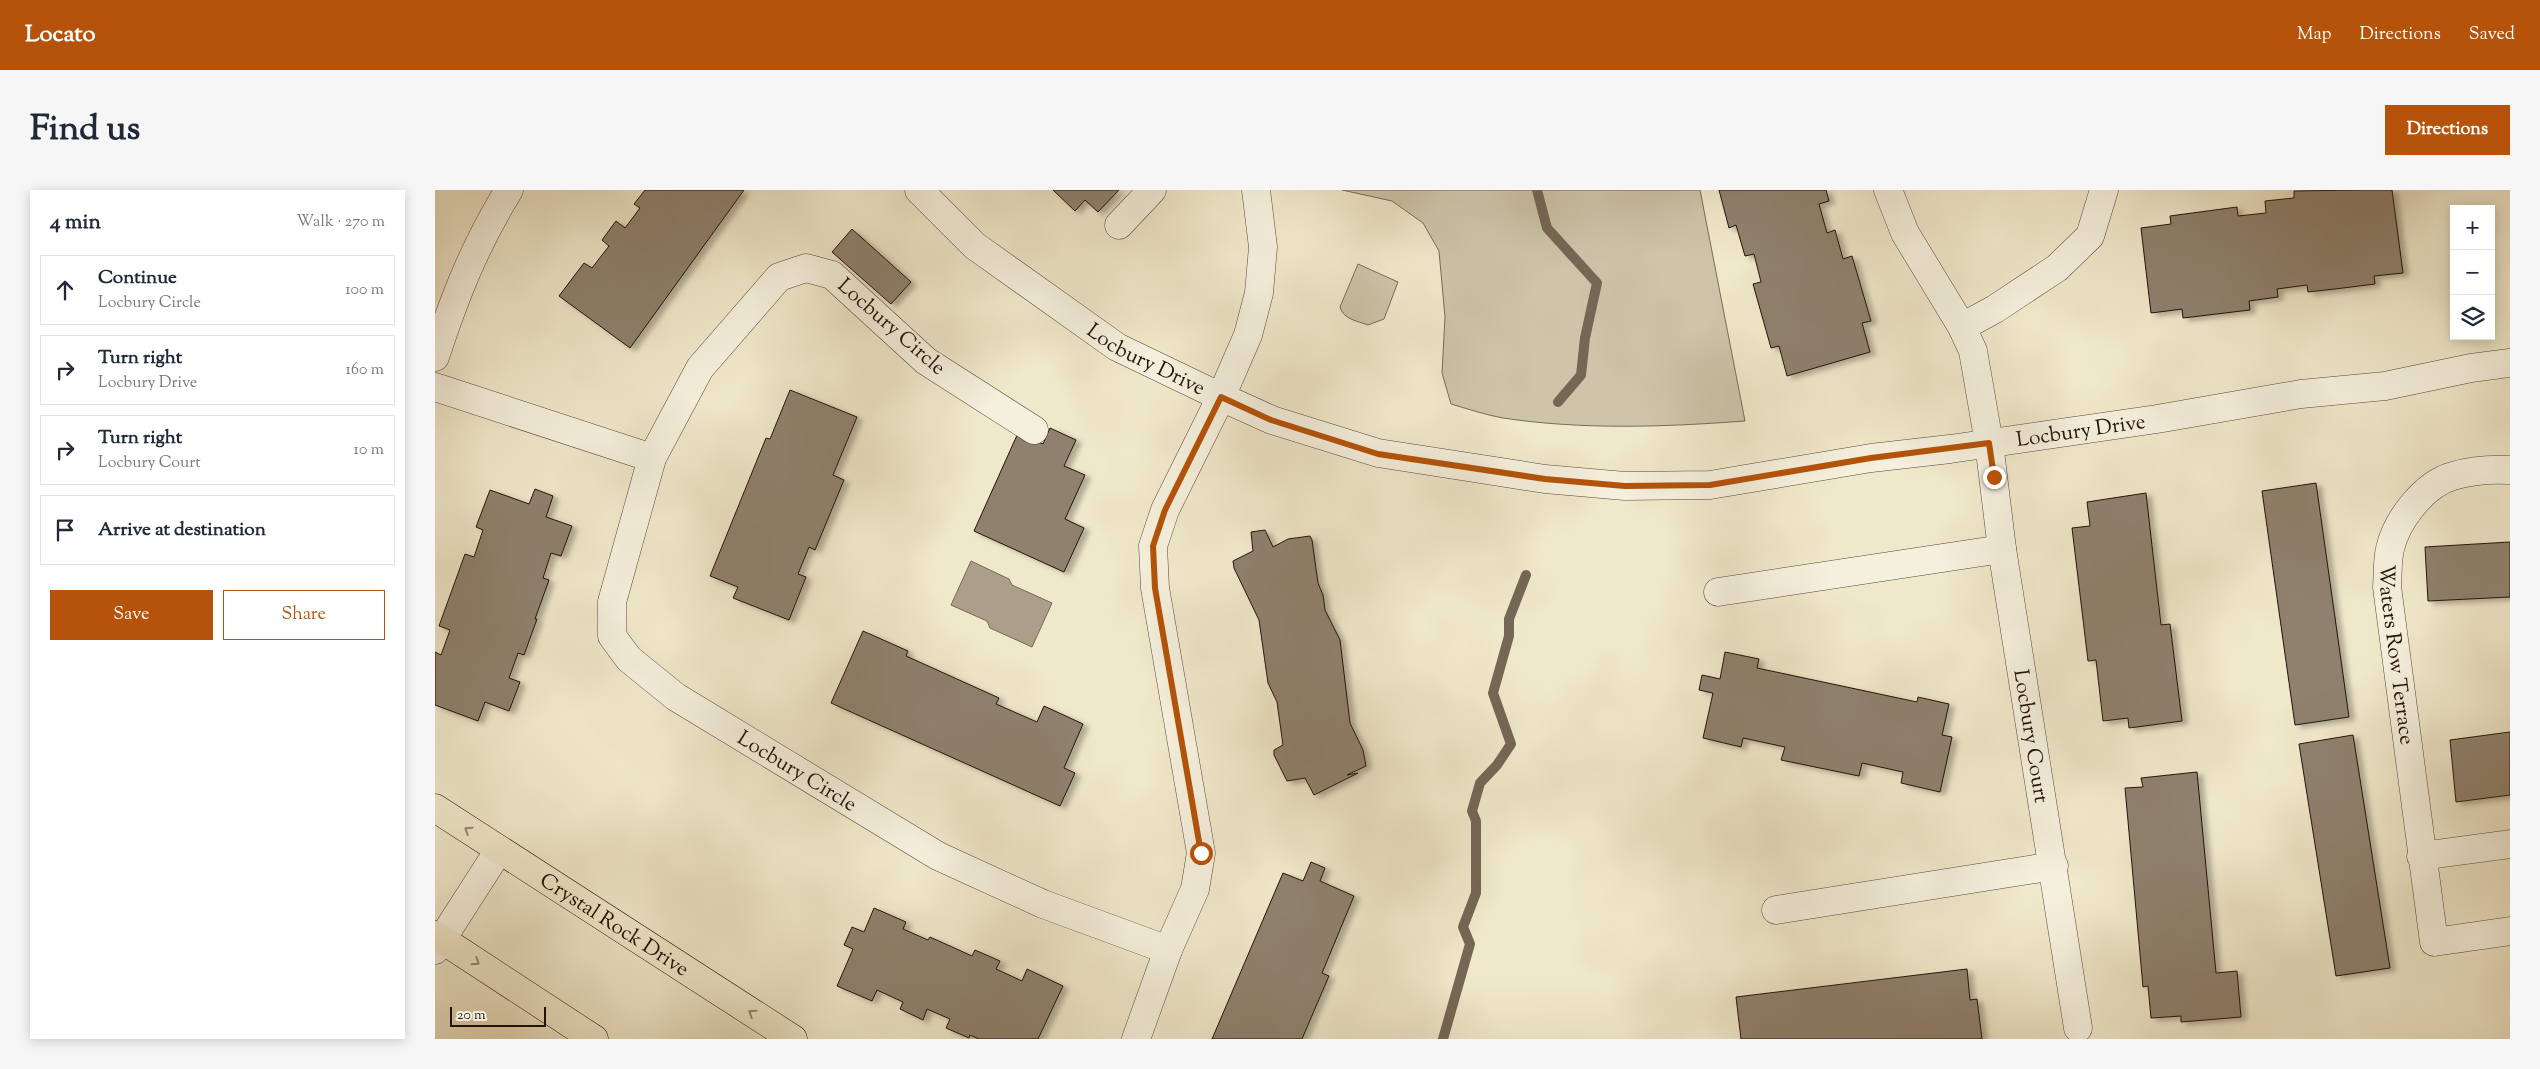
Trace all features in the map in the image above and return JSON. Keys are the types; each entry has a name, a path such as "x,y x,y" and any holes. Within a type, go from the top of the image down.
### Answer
{"main road":[{"name":"Crystal Rock Drive","path":"435,808 793,1039"},
{"path":"437,942 594,1039"}],"street":[{"path":"435,357 455,295 484,230 509,190"},
{"name":"Locbury Drive","path":"919,190 975,246 1117,347 1221,397 1271,420 1378,454 1545,479 1625,486 1710,485 1871,458 2157,419 2301,394 2385,386 2471,368 2510,363"},
{"path":"1119,225 1152,190"},
{"path":"1136,1039 1168,950 1195,889 1201,853 1155,588 1153,546 1165,510 1221,397 1248,335 1259,293 1263,247 1257,190"},
{"name":"Locbury Court","path":"1888,190 1905,233 1962,327 1973,351 1989,443 2002,549 2054,866 2078,1028"},
{"path":"1962,327 1995,309 2057,268 2090,236 2104,190"},
{"name":"Locbury Circle","path":"1034,430 925,361 832,275 806,268 779,277 700,368 652,458 612,602 612,636 629,659 676,697 939,856 1043,904 1168,950"},
{"path":"435,387 652,458"},
{"name":"Waters Row Terrace","path":"2510,470 2485,469 2451,476 2424,493 2403,516 2390,548 2387,587 2421,856 2434,942 2510,931"},
{"path":"1718,592 2002,549"},
{"path":"2421,856 2510,844"},
{"path":"437,942 499,850"},
{"path":"1776,910 2054,866"}],"shaded area":[{"path":"1342,190 1700,190 1745,421 1654,426 1593,426 1503,418 1451,404 1442,373 1445,317 1439,251 1423,223 1392,201"},
{"path":"1358,264 1398,282 1384,319 1368,325 1347,317 1340,307"},
{"path":"971,561 1009,579 1012,585 1052,603 1032,647 990,628 987,621 951,605"}],"building":[{"path":"645,190 744,190 630,348 559,296 584,263 592,268 609,246 602,240 616,221 625,228 640,208 634,204"},
{"path":"1053,190 1119,190 1098,212 1085,200 1075,211"},
{"path":"1719,190 1826,190 1829,201 1819,204 1827,233 1835,230 1843,259 1852,256 1871,321 1862,323 1870,352 1787,376 1779,346 1771,348 1753,284 1761,282 1754,254 1745,256 1736,225 1729,228"},
{"path":"2392,190 2403,273 2374,276 2375,284 2308,292 2307,285 2277,289 2278,297 2249,301 2250,310 2183,318 2182,309 2151,313 2141,228 2171,224 2170,216 2237,207 2238,216 2266,213 2265,201 2294,198 2294,191"},
{"path":"852,229 911,282 891,304 832,252"},
{"path":"790,390 857,417 833,475 844,480 815,550 809,547 798,574 806,577 789,620 733,598 738,587 710,576 766,438 770,439"},
{"path":"1050,428 1076,440 1064,466 1085,475 1065,519 1084,528 1064,572 974,531 1018,433 1043,444"},
{"path":"2316,483 2349,717 2295,725 2262,491"},
{"path":"535,489 553,496 546,517 572,526 561,556 551,553 543,578 549,580 535,619 537,619 524,655 518,653 509,678 520,682 509,711 485,702 478,721 435,705 435,652 441,655 450,630 439,626 465,554 474,557 483,530 476,527 490,490 529,504"},
{"path":"2146,493 2161,625 2170,624 2182,721 2129,728 2128,718 2103,721 2096,660 2088,661 2072,528 2090,526 2087,502"},
{"path":"1265,530 1273,547 1288,539 1310,536 1312,540 1318,583 1323,595 1325,610 1340,640 1350,723 1363,750 1366,766 1347,775 1358,773 1314,795 1305,778 1287,781 1274,755 1274,750 1283,745 1277,702 1268,683 1259,620 1234,568 1233,561 1253,551 1251,532"},
{"path":"2510,542 2510,597 2428,601 2425,547"},
{"path":"863,631 908,651 906,656 999,698 996,704 1037,722 1044,706 1083,724 1064,768 1075,773 1060,806 831,703"},
{"path":"1725,652 1759,659 1757,668 1917,702 1918,697 1949,704 1942,735 1952,737 1940,792 1901,783 1903,772 1862,763 1859,776 1781,760 1785,747 1743,738 1741,747 1703,738 1713,693 1699,690 1702,675 1720,679"},
{"path":"2510,732 2510,795 2456,802 2450,740"},
{"path":"2353,735 2390,968 2336,976 2299,744"},
{"path":"2197,772 2216,973 2237,971 2241,1017 2181,1022 2181,1016 2151,1018 2148,986 2143,987 2125,788 2143,787 2141,778"},
{"path":"1311,862 1325,868 1320,881 1354,896 1322,973 1329,976 1302,1039 1212,1039 1283,873 1303,881"},
{"path":"874,908 906,922 903,929 928,940 930,937 972,956 975,950 1000,961 996,969 1022,981 1027,969 1063,986 1038,1039 979,1039 970,1035 969,1038 946,1028 950,1019 927,1009 923,1020 900,1009 903,1002 877,990 872,1001 837,986 853,949 844,945 852,927 864,932"},
{"path":"1967,969 1970,1000 1977,999 1982,1039 1741,1039 1736,997"}],"waterway":[{"path":"1537,190 1547,228 1597,283 1585,338 1581,375 1558,402"},
{"path":"1443,1039 1470,944 1463,927 1476,893 1476,821 1472,811 1480,783 1497,765 1511,744 1493,693 1509,636 1509,619 1526,575"}],"route":[{"path":"1201,853 1155,588 1153,546 1165,510 1221,397 1271,420 1378,454 1545,479 1625,486 1710,485 1871,458 1989,443 1994,477"}]}
